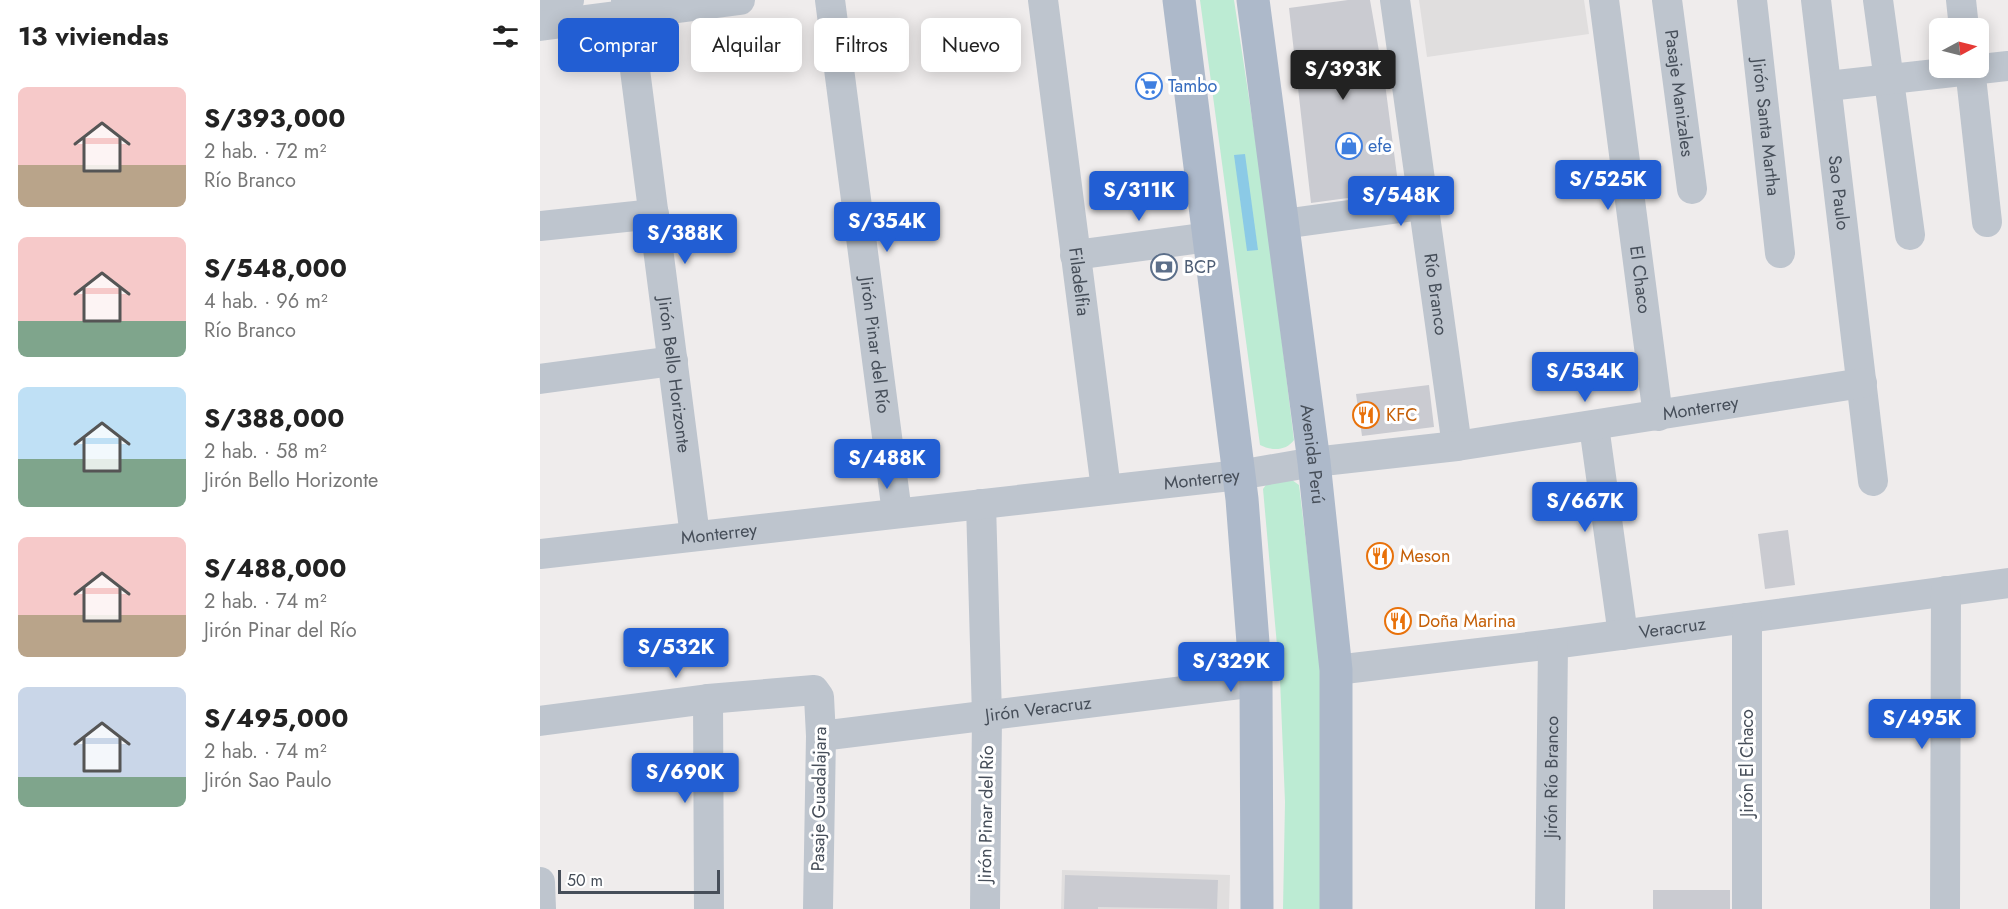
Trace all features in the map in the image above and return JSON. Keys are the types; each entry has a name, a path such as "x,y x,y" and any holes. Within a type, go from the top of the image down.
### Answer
{"main road":[{"path":"1179,0 1239,475 1256,682 1257,909"},
{"name":"Avenida Perú","path":"1253,0 1314,462 1336,670 1336,909"}],"street":[{"path":"540,3 569,0"},
{"path":"540,26 627,7 740,0"},
{"name":"Jirón Pinar del Río","path":"830,0 897,513"},
{"name":"Filadelfia","path":"1043,0 1106,489"},
{"name":"Río Branco","path":"1395,0 1456,446"},
{"name":"El Chaco","path":"1605,0 1658,416"},
{"name":"Pasaje Manizales","path":"1667,0 1692,189"},
{"name":"Jirón Santa Martha","path":"1752,0 1780,254"},
{"name":"Sao Paulo","path":"1816,0 1873,481"},
{"path":"1878,0 1910,236"},
{"path":"1960,0 1963,18"},
{"name":"Jirón Bello Horizonte","path":"627,7 695,536"},
{"path":"1989,67 2008,66"},
{"path":"1828,86 1929,74"},
{"path":"1971,78 1987,222"},
{"path":"1283,224 1422,205"},
{"path":"540,226 654,214"},
{"path":"1075,255 1209,237"},
{"path":"540,379 673,361"},
{"name":"Monterrey","path":"540,554 1239,475 1314,462 1456,446 1594,426 1862,384"},
{"path":"1594,426 1623,635"},
{"name":"Jirón Pinar del Río","path":"981,504 987,716 985,909"},
{"name":"Veracruz","path":"1336,670 1623,635 2008,583"},
{"path":"1945,909 1946,591"},
{"name":"Jirón El Chaco","path":"1747,909 1748,618"},
{"name":"Jirón Río Branco","path":"1550,909 1553,644"},
{"name":"Jirón Veracruz","path":"821,736 1256,682"},
{"name":"Pasaje Guadalajara","path":"708,699 814,690 819,697 821,736 818,909"},
{"path":"540,721 708,699 709,909"},
{"path":"540,882 541,909"}],"shaded area":[{"path":"1419,0 1584,0 1589,34 1427,57"},
{"path":"1062,870 1230,875 1229,909 1061,909"}],"green space":[{"path":"1200,0 1234,0 1264,196 1294,440 1291,444 1278,449 1260,445"},
{"path":"1292,480 1299,485 1321,666 1320,909 1283,909 1285,802 1280,679 1263,489 1268,482"}],"water":[{"path":"1245,154 1258,250 1247,251 1234,155"}],"building":[{"path":"1348,0 1370,0 1386,91 1399,191 1311,203 1289,8"},
{"path":"1429,385 1434,427 1362,436 1356,394"},
{"path":"1788,530 1795,585 1765,589 1758,534"},
{"path":"1065,875 1218,880 1217,909 1098,907 1098,909 1064,909"},
{"path":"1653,890 1730,890 1730,909 1653,909"}],"place":[{"name":"Tambo","path":"1149,86"},
{"name":"efe","path":"1349,146"},
{"name":"BCP","path":"1164,267"},
{"name":"KFC","path":"1366,415"},
{"name":"Meson","path":"1380,556"},
{"name":"Doña Marina","path":"1398,621"}]}
